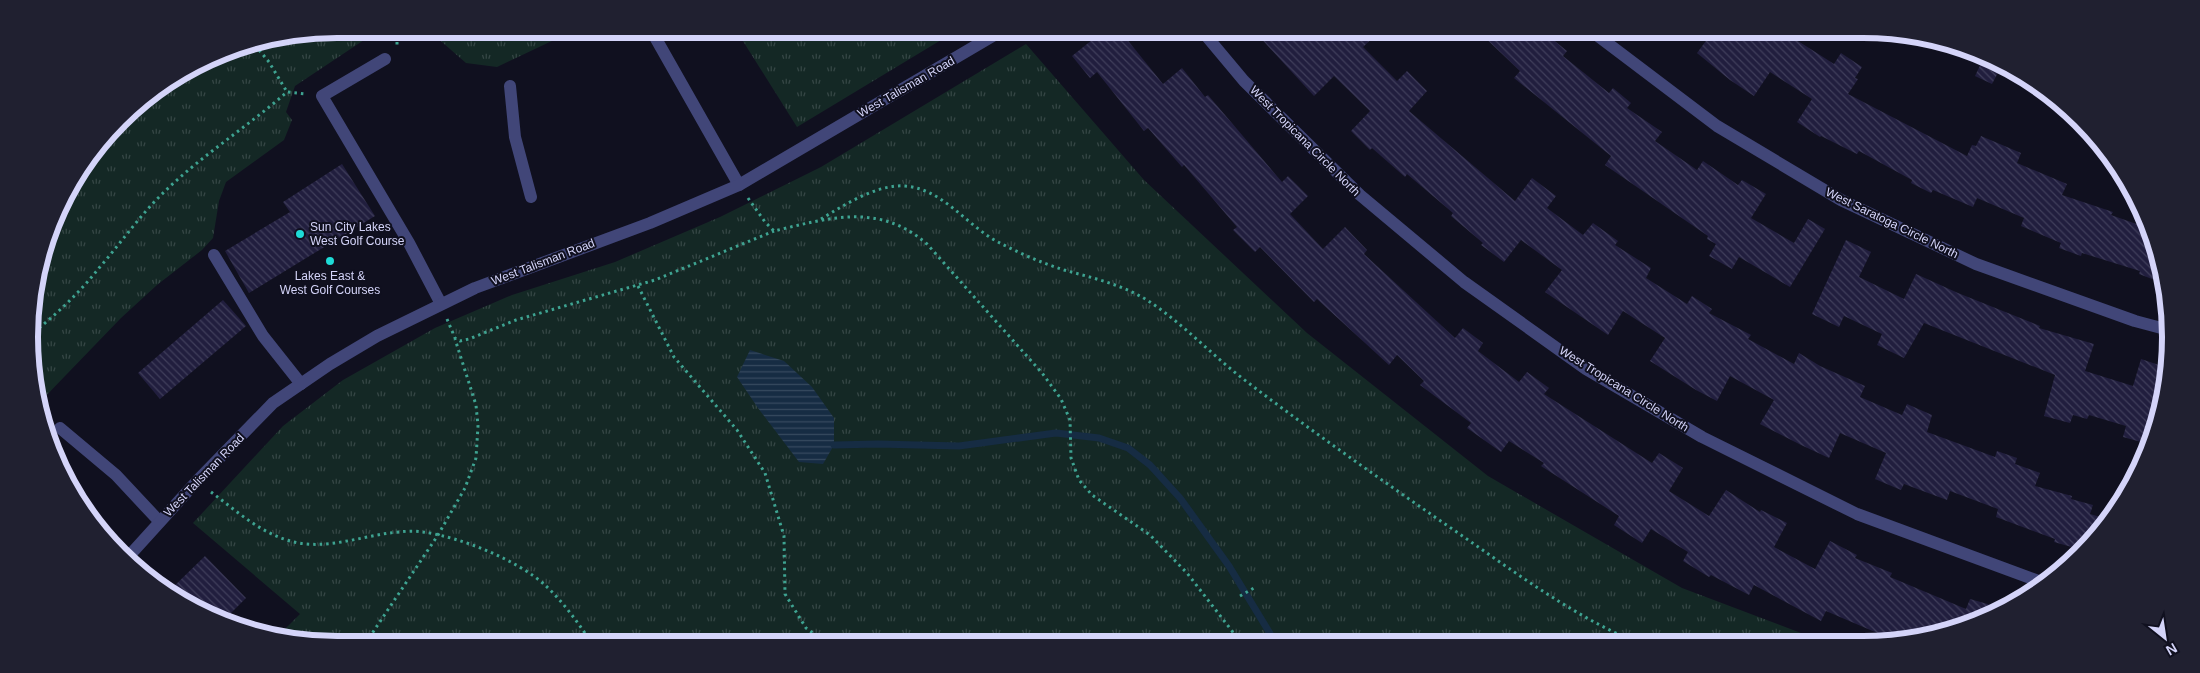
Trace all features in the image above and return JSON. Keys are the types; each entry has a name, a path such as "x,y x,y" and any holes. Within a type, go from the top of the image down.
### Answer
{"street":[{"path":"655,38 738,186"},
{"name":"West Talisman Road","path":"131,554 159,521 273,403 377,336 475,288 650,223 738,186 990,38"},
{"name":"West Tropicana Circle North","path":"1208,38 1244,81 1360,196 1464,282 1586,368 1702,437 1857,514 2038,580"},
{"name":"West Saratoga Circle North","path":"1599,38 1718,126 1841,200 1976,264 2136,321 2162,328"},
{"path":"385,59 322,96 409,243 441,304"},
{"path":"510,86 515,137 531,197"},
{"path":"214,254 262,336 301,384"},
{"path":"60,428 116,476 159,521"}],"path":[{"path":"38,328 74,296 159,196 186,171 266,111 286,92 269,62 258,48"},
{"path":"738,186 764,222 774,231"},
{"path":"821,219 848,202 875,191 903,186 924,190 940,198 979,231 999,242 1041,261 1119,287 1148,301 1239,376 1322,439 1552,597 1623,636"},
{"path":"455,338 460,341 469,339 516,320 638,286 774,231 821,219 839,217 875,219 892,223 917,236 1042,373 1067,410 1070,427 1070,458 1079,480 1092,495 1150,536 1187,573 1236,636"},
{"path":"638,286 674,357 737,430 765,473 784,536 785,594 792,609 806,628 818,636"},
{"path":"370,636 438,535 465,488 476,458 478,426 476,405 467,372 441,304"},
{"path":"197,481 239,513 264,529 284,539 302,544 342,542 391,533 421,531 483,549 516,565 545,585 568,609 587,636"},
{"path":"1240,596 1254,588"}],"green space":[{"path":"367,38 295,86 286,112 292,120 284,140 226,182 219,201 213,238 202,250 157,285 121,318 44,398 38,356 38,317 43,278 53,240 68,204 88,170 112,139 154,99 204,68 222,60 240,53 297,40"},
{"path":"437,38 558,38 497,67 466,63"},
{"path":"741,38 944,38 797,127"},
{"path":"1026,44 1144,180 1307,333 1488,476 1682,588 1809,636 317,635 283,631 300,614 193,523 283,426 343,380 435,328 512,295 615,262 720,217 821,167"}],"water":[{"path":"750,350 784,361 812,387 834,418 834,445 823,464 799,462 737,377"}],"building":[{"path":"1094,38 1126,38 1163,84 1182,68 1205,97 1208,95 1282,182 1288,176 1308,196 1290,214 1323,249 1345,227 1367,250 1364,254 1455,338 1463,328 1483,343 1478,351 1519,382 1527,372 1549,388 1544,394 1652,463 1659,453 1683,468 1669,491 1709,516 1726,490 1760,512 1761,510 1787,523 1774,547 1815,569 1830,541 1857,555 1855,558 1892,573 1890,577 1966,609 1970,599 1994,606 1960,620 1922,630 1882,635 1826,611 1821,621 1754,585 1749,595 1711,575 1709,577 1683,561 1688,552 1651,529 1642,543 1614,525 1619,516 1541,466 1544,463 1509,441 1501,452 1467,428 1471,423 1420,385 1424,381 1397,355 1389,365 1317,299 1314,302 1260,247 1255,252 1233,230 1237,227 1184,165 1182,167 1148,128 1144,131 1097,72 1090,78 1072,56"},
{"path":"1261,38 1373,38 1363,47 1397,81 1407,71 1427,91 1409,111 1515,201 1532,178 1556,196 1547,208 1583,235 1593,223 1618,241 1615,245 1651,268 1646,278 1687,304 1692,296 1712,309 1709,313 1751,335 1748,339 1794,364 1799,353 1820,366 1865,386 1860,397 1902,415 1907,404 1932,415 1927,432 1995,457 1997,451 2017,458 2015,464 2040,473 2035,486 2072,496 2071,499 2093,505 2090,514 2102,518 2075,548 2054,542 2055,539 1996,517 1998,509 1950,491 1947,500 1904,484 1901,490 1875,479 1886,453 1840,433 1829,458 1760,424 1774,400 1730,376 1717,401 1696,390 1650,361 1665,338 1623,311 1608,335 1545,292 1562,270 1521,240 1504,262 1481,245 1483,243 1451,216 1453,213 1407,174 1405,177 1372,148 1370,150 1351,131 1370,111 1334,76 1314,96"},
{"path":"1485,38 1551,38 1567,51 1563,56 1609,93 1613,88 1631,103 1627,108 1662,132 1655,141 1697,170 1703,161 1738,185 1742,180 1766,194 1751,218 1794,243 1808,219 1825,229 1790,287 1739,257 1732,269 1709,256 1716,244 1707,239 1708,236 1605,165 1611,156 1514,78 1520,71"},
{"path":"1708,38 1793,38 1834,64 1841,53 1862,67 1855,78 1858,79 1848,94 1967,156 1972,145 1976,146 1981,136 2021,153 2017,163 2067,184 2062,195 2113,212 2111,215 2141,226 2157,281 2139,274 2140,271 2082,253 2081,256 2059,248 2061,243 2021,226 2024,218 1977,198 1973,207 1933,190 1931,193 1911,183 1912,180 1859,151 1857,154 1820,137 1797,122 1812,99 1770,72 1754,96 1730,80 1697,53"},
{"path":"1982,62 1999,70 1992,84 1975,76"},
{"name":"Sun City Lakes West Golf Course","path":"342,164 375,216 249,293 225,251 290,212 283,202"},
{"path":"1846,240 1871,252 1859,277 1904,299 1916,274 2040,326 2039,328 2094,344 2085,371 2133,386 2141,359 2161,366 2157,395 2147,433 2144,432 2141,442 2123,437 2126,426 2089,415 2087,419 2073,415 2070,423 2044,416 2055,375 1924,323 1904,358 1877,345 1882,334 1844,316 1839,327 1812,314"},
{"path":"223,300 246,326 160,399 138,373"},
{"path":"205,556 246,598 228,616 204,605 173,587"}],"waterway":[{"path":"834,445 959,446 1056,433 1099,438 1128,448 1150,465 1180,498 1229,566 1272,636"}],"place":[{"name":"Sun City Lakes West Golf Course","path":"300,234"},
{"name":"Lakes East & West Golf Courses","path":"330,261"}]}
